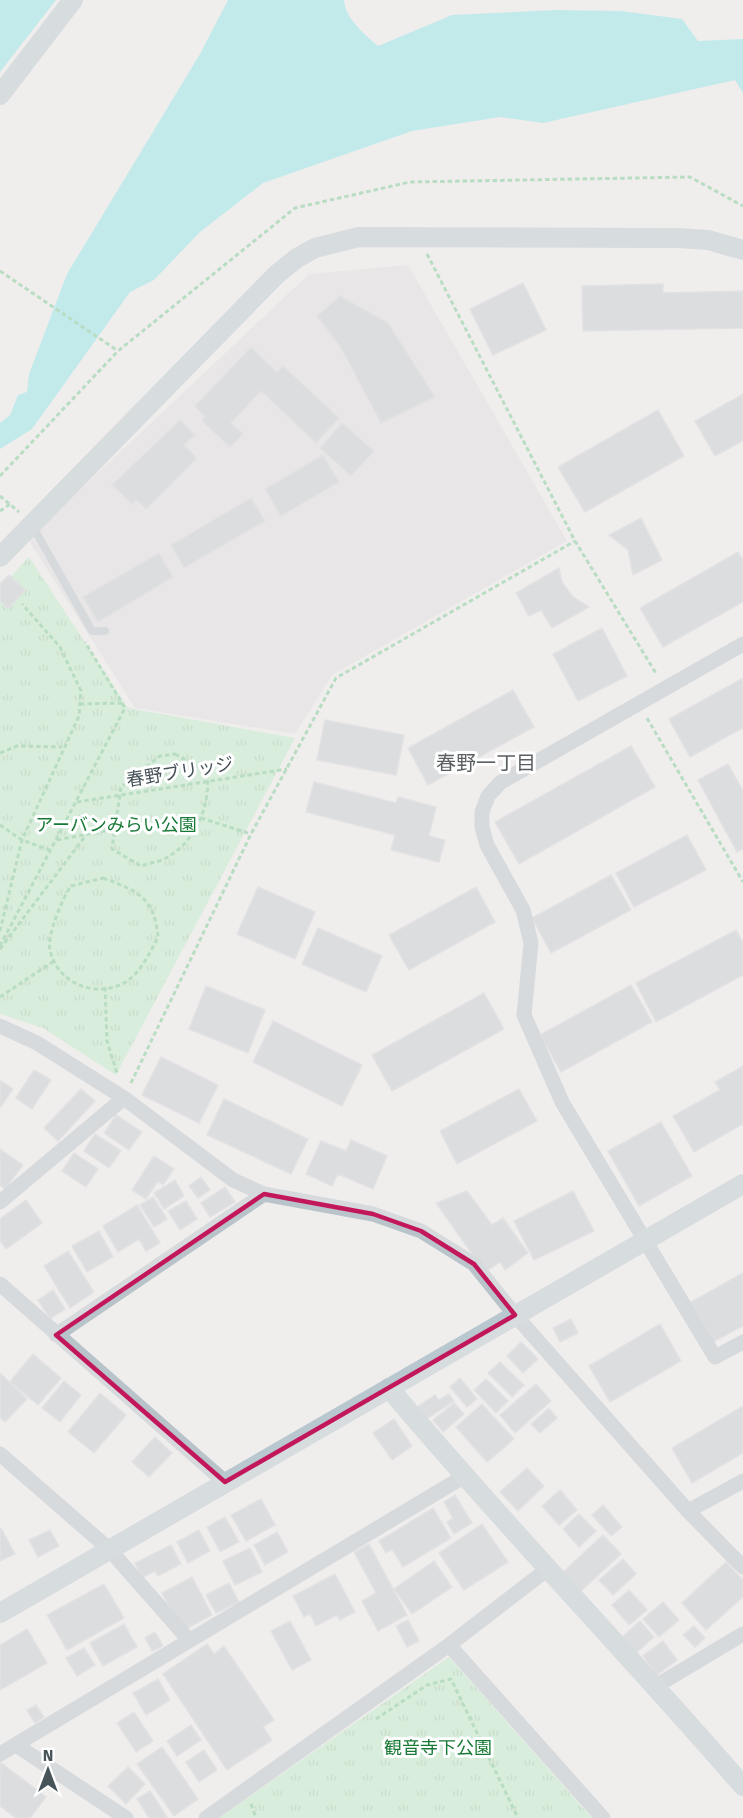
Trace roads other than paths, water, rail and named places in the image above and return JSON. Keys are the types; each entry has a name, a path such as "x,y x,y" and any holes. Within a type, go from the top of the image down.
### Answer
{"street":[{"path":"0,95 73,0"},
{"path":"0,557 268,283 297,258 338,241 359,237 678,238 708,240 743,250"},
{"path":"743,644 501,782 488,796 482,812 482,827 488,845 523,910 531,943 524,1015 562,1102 715,1357 743,1342"},
{"path":"0,1026 37,1043 124,1098 233,1180 264,1194 373,1214 421,1231 474,1264 515,1315 688,1510 743,1567"},
{"path":"0,1202 124,1098"},
{"path":"0,1613 743,1184"},
{"path":"56,1335 264,1194"},
{"path":"0,1284 225,1482"},
{"path":"389,1388 464,1477 656,1686 743,1786"},
{"path":"0,1454 109,1549 189,1640"},
{"path":"0,1754 464,1477"},
{"path":"688,1510 743,1481"},
{"path":"206,1818 449,1645 549,1568"},
{"path":"656,1686 743,1634"},
{"path":"449,1645 603,1818"},
{"path":"16,1745 126,1818"}],"lane":[{"path":"32,524 92,631 105,630"}],"water":[{"path":"0,0 56,0 0,72"},
{"path":"228,0 344,0 352,20 378,46 452,15 555,10 621,11 682,19 698,41 743,39 743,93 735,80 543,123 500,117 412,131 263,183 200,232 154,280 130,292 32,429 0,449 0,423 10,415 18,395 27,392 29,374 67,274 200,54"}],"district":[{"name":"春野一丁目","path":"486,763"}],"park label":[{"name":"アーバンみらい公園","path":"116,825"},
{"name":"観音寺下公園","path":"438,1748"}]}
